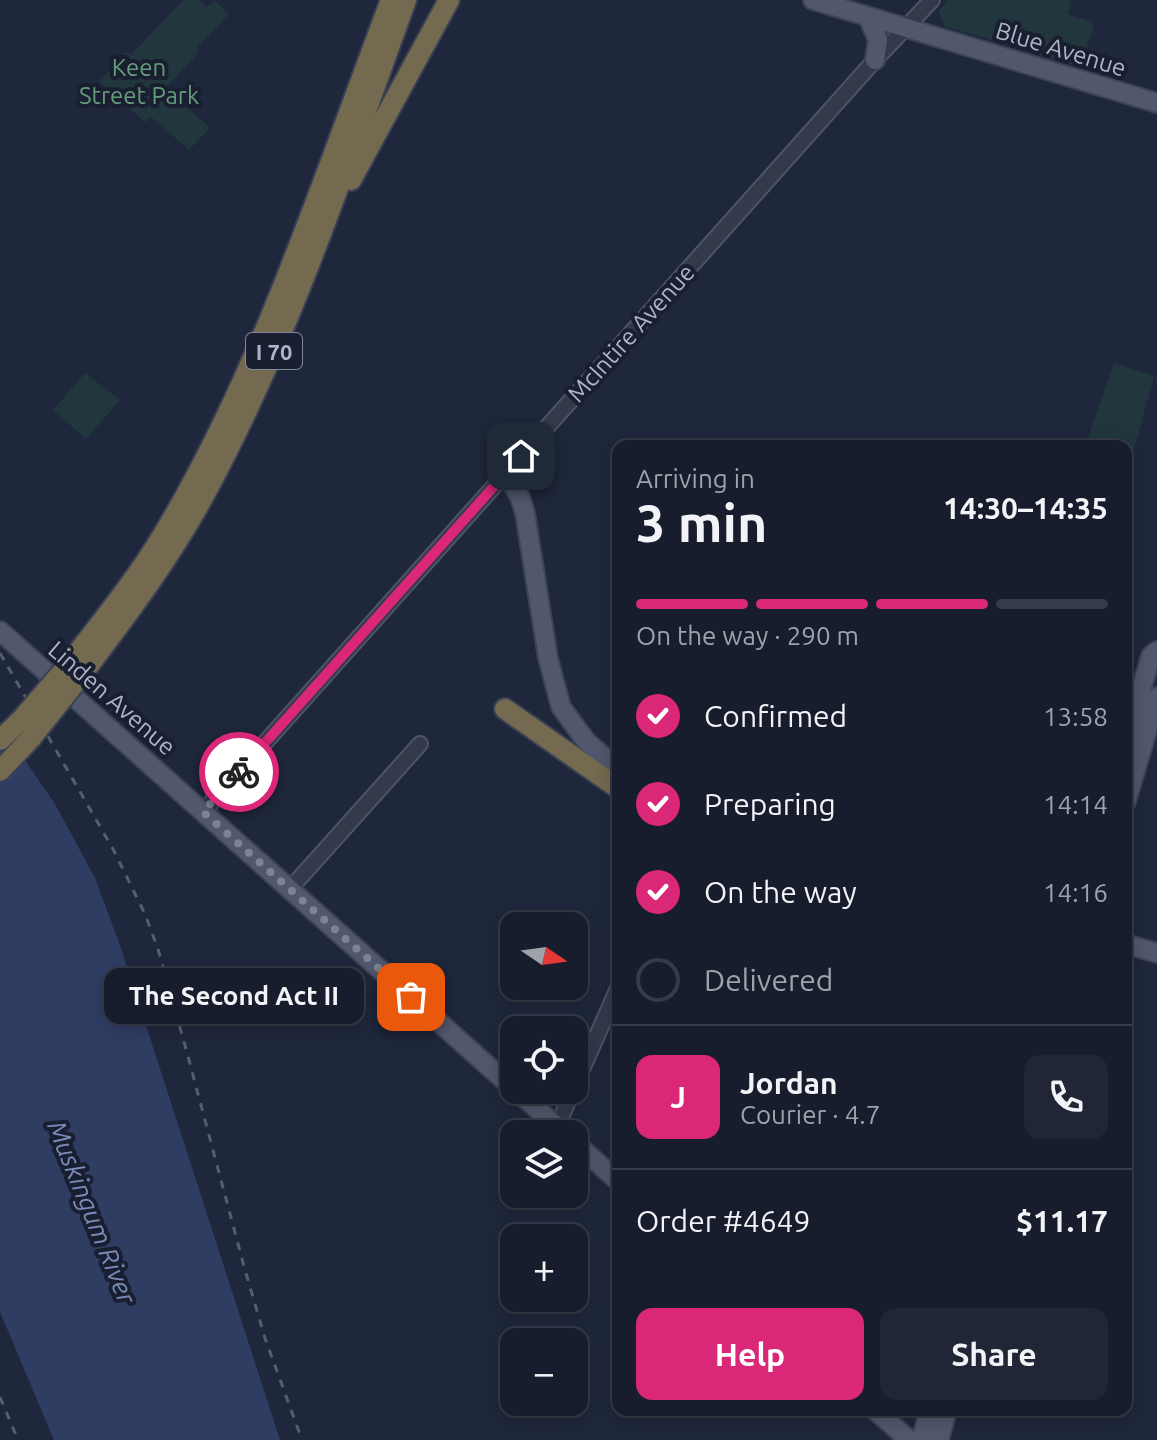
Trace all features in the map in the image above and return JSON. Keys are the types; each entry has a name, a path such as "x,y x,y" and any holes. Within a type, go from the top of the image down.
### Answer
{"highway":[{"name":"I 70","path":"0,771 31,738 162,537 235,399 287,276 391,0"},
{"name":"I 70","path":"0,740 77,668 140,597 207,490 283,332 406,0"},
{"path":"318,240 449,0"},
{"path":"505,709 612,784"}],"main road":[{"name":"Blue Avenue","path":"813,0 1157,103"},
{"path":"868,17 878,40 875,60"},
{"path":"506,474 520,497 525,513 548,658 561,707 586,741 612,764"},
{"name":"Linden Avenue","path":"0,631 500,1076"},
{"path":"1132,720 1151,656 1157,651"},
{"path":"1132,782 1157,697"},
{"path":"1132,946 1157,953"},
{"name":"Linden Avenue","path":"532,1104 550,1120"},
{"path":"588,1154 612,1176"},
{"path":"882,1416 909,1440"},
{"path":"921,1440 928,1416"},
{"path":"939,1440 945,1416"}],"street":[{"name":"McIntire Avenue","path":"203,812 932,0"},
{"path":"289,890 420,744"},
{"path":"588,1057 612,1002"}],"green space":[{"name":"Keen Street Park","path":"183,0 199,0 207,7 214,0 229,14 166,88 210,128 189,150 151,117 145,122 99,82 126,52 131,55"},
{"path":"948,0 1071,0 1068,14 1090,21 1094,27 1080,67 944,26 939,11"},
{"path":"1114,363 1154,376 1132,457 1132,440 1087,440"},
{"path":"85,373 120,400 86,439 53,410"}],"water":[{"name":"Muskingum River","path":"0,724 55,804 95,878 121,948 280,1440 54,1440 0,1312"}],"railway":[{"path":"0,653 113,849 145,914 158,949 265,1338 302,1440"},
{"path":"0,1397 18,1440"}],"way so far":[{"path":"239,772 203,812 411,997"}],"place":[{"name":"The Second Act II","path":"411,997"}],"route":[{"path":"239,772 521,456"}]}
